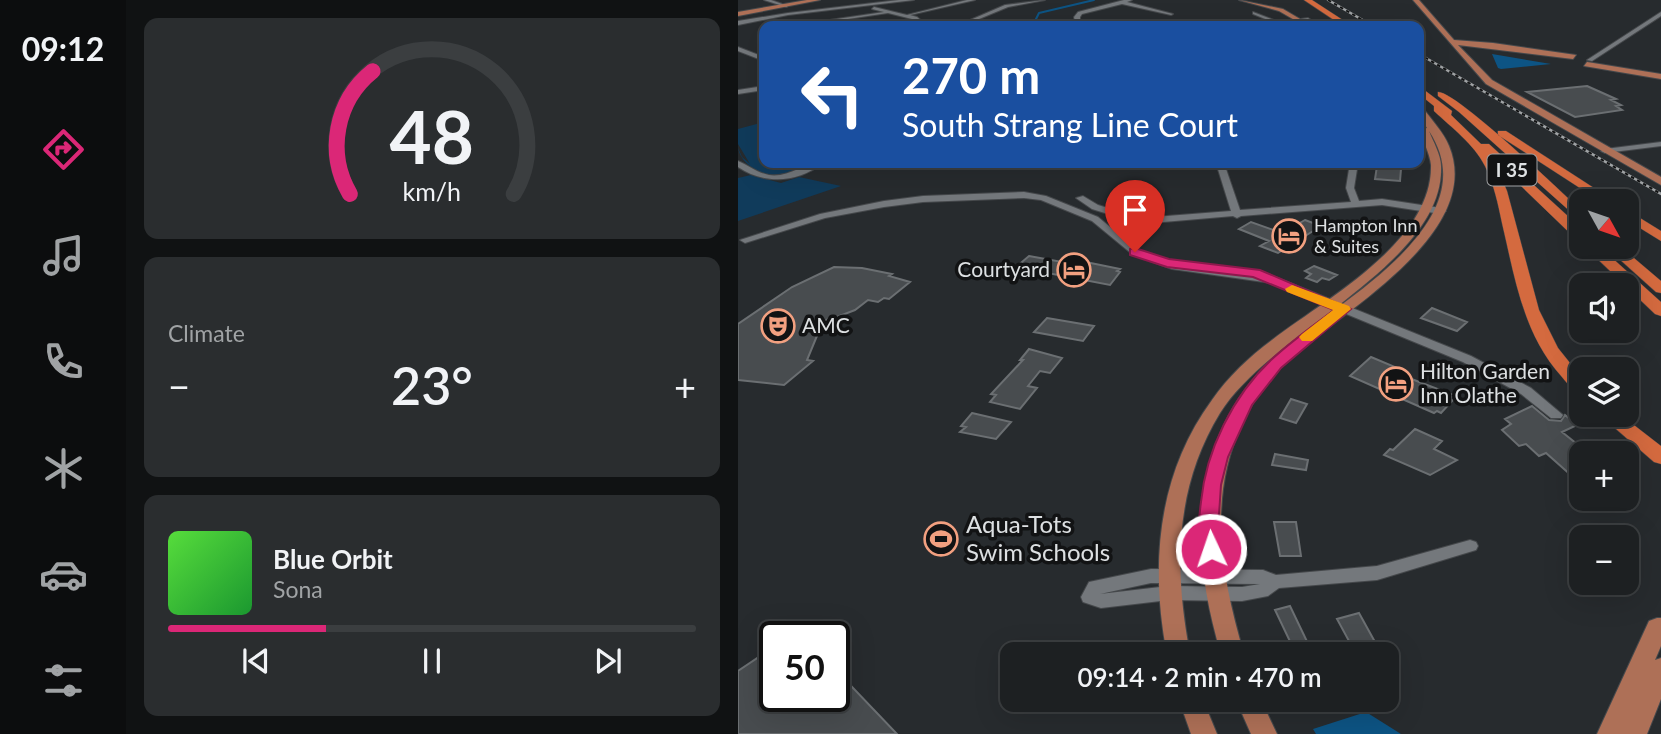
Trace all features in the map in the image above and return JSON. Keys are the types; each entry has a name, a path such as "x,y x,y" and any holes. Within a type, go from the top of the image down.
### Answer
{"highway":[{"path":"1296,0 1328,21"},
{"path":"1307,0 1340,21"},
{"name":"I 35","path":"1424,81 1463,110 1569,206"},
{"name":"I 35","path":"1424,93 1569,225"},
{"path":"1440,106 1438,109 1479,149 1491,165 1521,268 1528,306 1547,347 1569,373"},
{"path":"1463,110 1589,189"},
{"path":"1639,222 1660,237"},
{"path":"1604,259 1660,312"},
{"path":"1626,259 1660,289"},
{"path":"1625,427 1660,457"},
{"path":"1629,430 1660,448"}],"main road":[{"path":"784,5 808,0"},
{"path":"738,13 817,0"},
{"path":"1242,0 1281,10 1304,21"},
{"path":"1256,0 1282,7 1304,21"},
{"path":"1418,0 1457,43 1474,68 1496,87 1660,176"},
{"path":"1457,43 1573,58 1660,76"},
{"path":"1573,58 1589,62"},
{"path":"1176,642 1168,585 1170,520 1185,464 1221,399 1253,363 1405,261 1426,236 1434,210 1437,144 1433,126 1424,115"},
{"path":"1424,128 1437,144"},
{"path":"1611,151 1660,182"},
{"path":"1229,642 1216,585 1209,515 1212,485 1219,457 1244,404 1275,364 1336,306"},
{"path":"1610,734 1657,628 1660,628"},
{"path":"1634,734 1660,667"},
{"path":"1196,712 1204,734"},
{"path":"1254,712 1264,734"}],"street":[{"path":"767,0 784,5"},
{"path":"862,0 890,12 918,19"},
{"path":"740,23 812,10 912,0"},
{"path":"905,15 973,0"},
{"path":"970,21 1012,5 1043,0"},
{"path":"1078,21 1080,13 1130,0"},
{"path":"1189,0 1209,4"},
{"path":"1120,2 1171,14"},
{"path":"1012,5 1024,7"},
{"path":"827,21 890,12"},
{"path":"1255,13 1276,21"},
{"path":"1589,62 1660,13"},
{"path":"971,14 998,16"},
{"path":"907,21 918,19"},
{"path":"740,23 759,27"},
{"path":"738,49 759,57"},
{"path":"1573,58 1600,52"},
{"path":"738,92 759,89"},
{"path":"1424,143 1437,144"},
{"path":"1611,151 1660,146"},
{"path":"738,163 757,174 783,180 808,168"},
{"path":"1222,168 1237,215"},
{"path":"1353,168 1350,188 1356,204"},
{"path":"745,240 811,219 884,204 922,199 1024,195 1043,198 1096,219 1135,252 1172,266 1270,280 1480,366 1526,391 1556,415"},
{"path":"1080,198 1095,206 1140,221 1356,204 1391,203 1434,210"},
{"path":"1168,585 1216,585 1262,591 1275,582 1377,573 1470,546"}],"shaded area":[{"path":"1492,54 1551,64 1501,69"},
{"path":"759,123 759,168 804,168 788,175 773,176 750,166 740,155 738,148 742,157 750,164 738,144 738,129"},
{"path":"751,175 781,183 799,177 841,186 738,221 738,178"},
{"path":"1366,712 1401,734 1316,734 1313,729"}],"building":[{"path":"1587,86 1616,99 1611,100 1621,105 1616,106 1622,110 1575,117 1527,92"},
{"path":"1377,168 1401,169 1400,181 1375,179"},
{"name":"Hampton Inn & Suites","path":"1305,220 1321,226 1278,253 1260,246 1269,241 1239,229 1251,222 1282,233"},
{"name":"Courtyard","path":"1029,256 1062,262 1065,259 1081,261 1120,269 1117,271 1120,272 1110,285 1016,267"},
{"path":"1314,266 1337,275 1329,280 1322,278 1317,282 1306,278 1311,274 1305,271"},
{"name":"AMC","path":"834,267 862,268 892,274 889,276 910,282 889,299 884,298 878,302 868,300 855,310 837,317 832,316 815,328 819,331 807,360 813,361 784,385 738,380 738,324 792,287"},
{"path":"1432,308 1467,322 1457,331 1421,318"},
{"path":"1047,318 1094,326 1083,341 1034,332"},
{"path":"1029,349 1062,358 1050,373 1040,371 1028,386 1037,388 1020,409 990,402 996,395 991,394 1023,360 1020,360"},
{"name":"Hilton Garden Inn Olathe","path":"1371,357 1395,367 1391,371 1453,395 1450,399 1453,400 1441,413 1434,413 1350,376"},
{"path":"1291,399 1307,404 1296,423 1280,418"},
{"path":"1532,406 1549,420 1561,421 1565,415 1569,418 1569,427 1573,427 1562,432 1573,441 1569,441 1569,473 1546,453 1539,456 1526,444 1519,446 1502,430 1511,424 1505,419"},
{"path":"972,413 1011,422 996,439 960,432 966,427 961,426"},
{"path":"1415,429 1442,441 1434,449 1457,460 1430,475 1384,455"},
{"path":"1275,454 1308,460 1306,470 1272,465"},
{"path":"1274,522 1296,522 1301,556 1280,556"},
{"path":"1290,606 1307,642 1290,642 1275,610"},
{"path":"1359,613 1375,642 1349,642 1337,619"},
{"path":"759,657 759,712 850,712 850,685 897,734 738,734 738,671"}],"waterway":[{"path":"1035,21 1039,13 1094,0"}],"railway":[{"path":"1328,0 1364,21"},
{"path":"1424,57 1661,194"}],"slow traffic":[{"path":"1292,289 1344,309 1307,337"}],"place":[{"name":"Hampton Inn & Suites","path":"1289,236"},
{"name":"Courtyard","path":"1074,270"},
{"name":"AMC","path":"778,326"},
{"name":"Hilton Garden Inn Olathe","path":"1396,384"},
{"name":"Aqua-Tots Swim Schools","path":"941,539"}],"route":[{"path":"1135,252 1167,263 1237,269 1267,276 1270,280 1344,309 1275,364 1244,404 1231,427 1212,485 1209,515 1211,549"}]}
